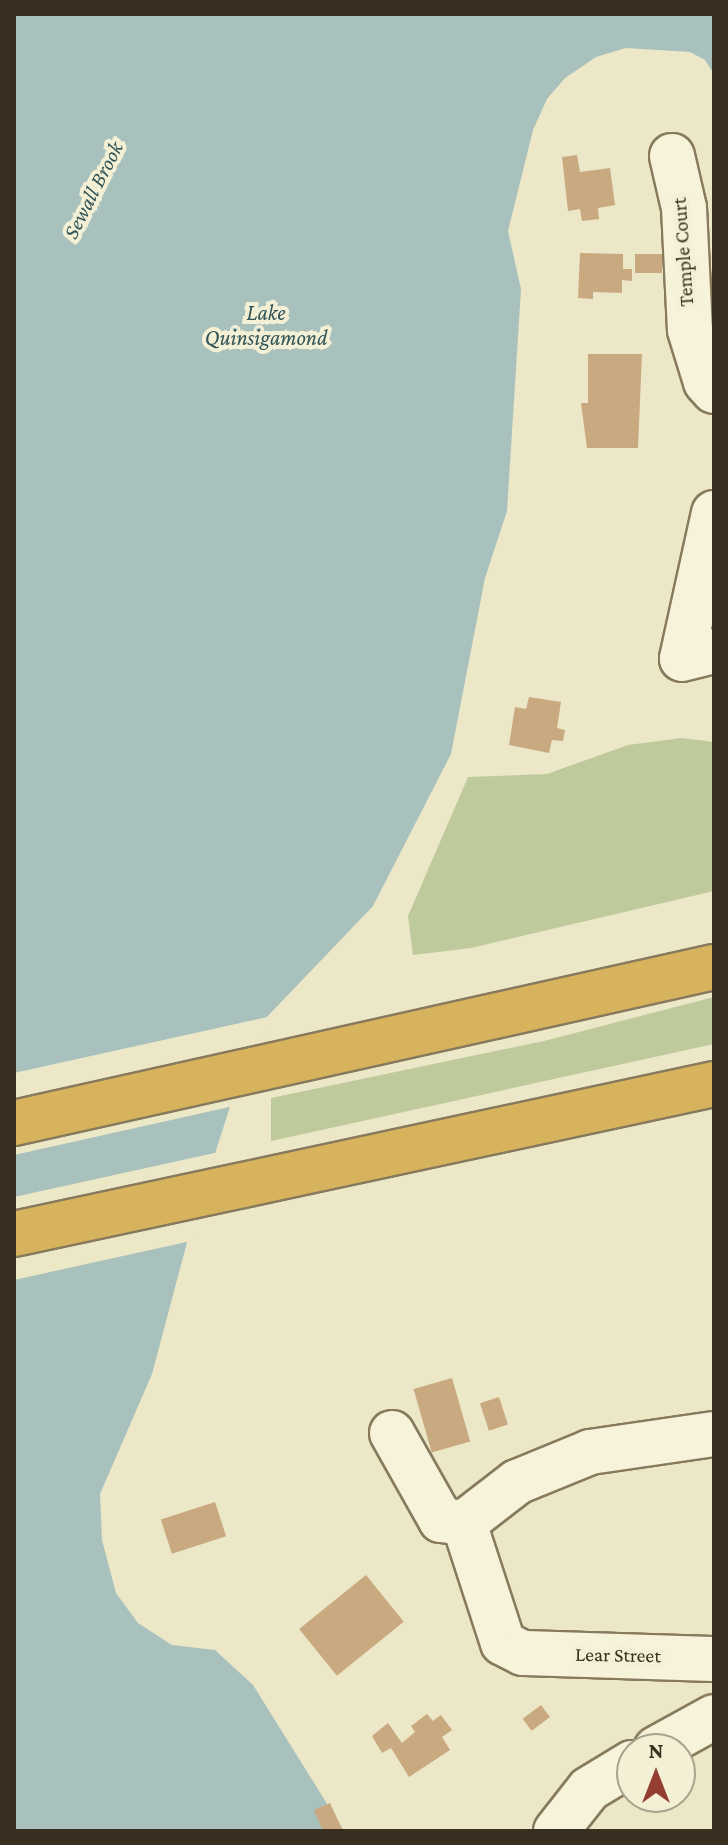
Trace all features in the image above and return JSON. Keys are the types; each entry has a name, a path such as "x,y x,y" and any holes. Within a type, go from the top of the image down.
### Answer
{"highway":[{"path":"14,1123 714,967"},
{"path":"14,1234 272,1175 714,1084"}],"street":[{"name":"Temple Court","path":"672,156 684,208 690,330 706,382 714,391"},
{"path":"714,513 682,659 714,651"},
{"path":"392,1433 441,1520 464,1523 517,1482 590,1452 714,1434"},
{"name":"Lear Street","path":"464,1523 503,1643 523,1653 714,1659"},
{"path":"685,1733 714,1717"},
{"path":"556,1831 589,1789 616,1773"}],"green space":[{"path":"682,738 714,742 714,891 471,948 413,955 408,916 468,777 547,774 628,745"},
{"path":"714,997 714,1044 271,1141 271,1098 544,1041"}],"water":[{"name":"Lake Quinsigamond","path":"14,14 714,14 714,74 705,60 690,52 626,48 596,57 565,78 547,99 533,130 508,231 521,289 507,511 485,578 451,754 373,906 264,1020 242,1069 189,1235 152,1374 100,1494 102,1540 116,1593 138,1623 172,1645 215,1650 253,1685 344,1831 14,1831"}],"pier":[{"path":"272,1016 234,1106 14,1155 14,1073"},
{"path":"219,1152 191,1241 14,1280 14,1197"}],"building":[{"path":"577,155 580,172 610,168 615,205 598,208 599,219 582,221 580,209 568,211 562,157"},
{"path":"580,253 623,254 623,269 632,269 632,281 622,280 622,293 593,292 593,299 578,298"},
{"path":"635,254 662,254 662,273 635,273"},
{"path":"588,354 642,354 638,448 587,448 581,403 588,403"},
{"path":"529,697 561,702 557,728 565,730 563,741 552,740 549,753 509,745 515,707 526,709"},
{"path":"452,1378 470,1441 432,1452 414,1389"},
{"path":"499,1397 508,1425 489,1431 480,1403"},
{"path":"215,1502 226,1536 172,1554 161,1520"},
{"path":"366,1575 404,1622 337,1676 299,1629"},
{"path":"541,1705 550,1717 532,1731 523,1719"},
{"path":"427,1714 433,1721 441,1715 452,1730 442,1737 450,1750 409,1777 391,1748 382,1753 372,1736 388,1723 402,1743 415,1732 411,1726"},
{"path":"330,1803 343,1831 323,1831 314,1810"}],"water label":[{"name":"Sewall Brook","path":"93,190"}]}
